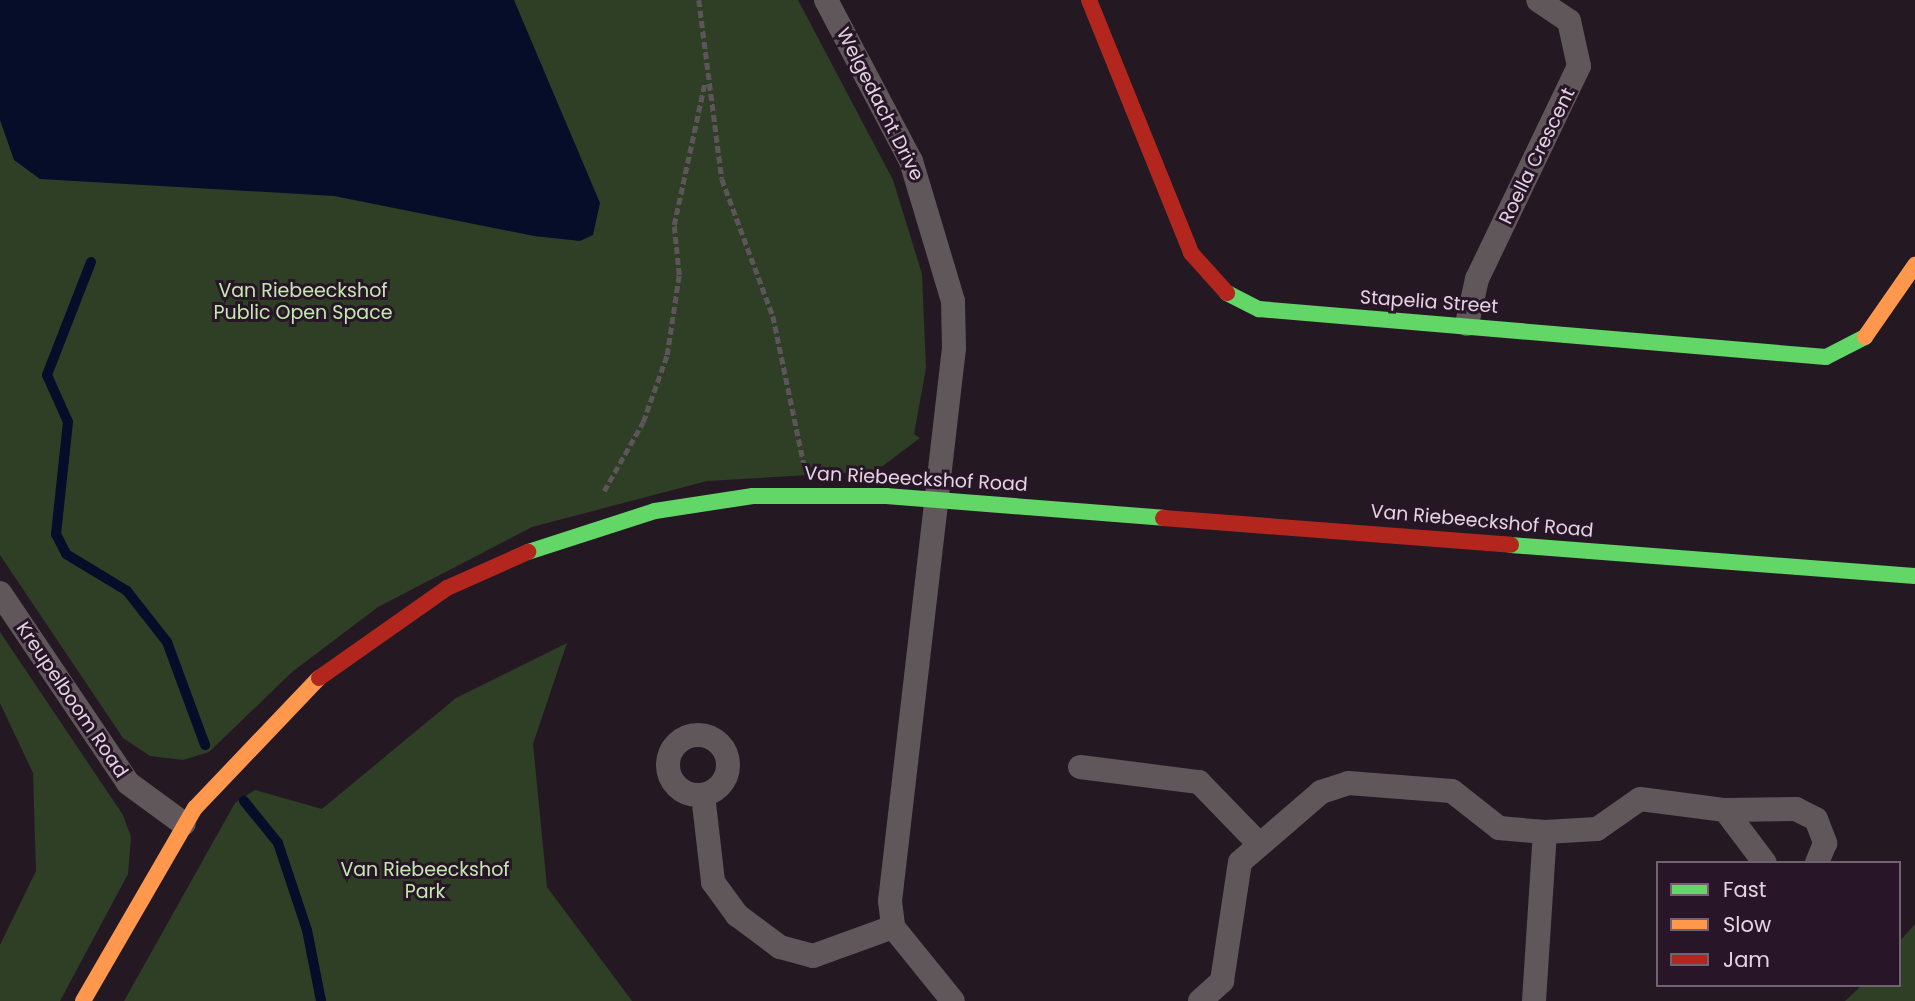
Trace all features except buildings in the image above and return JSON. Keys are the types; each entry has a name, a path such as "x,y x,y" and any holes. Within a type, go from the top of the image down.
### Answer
{"street":[{"name":"Welgedacht Drive","path":"826,0 911,160 944,255 954,348 894,830 893,926"},
{"name":"Stapelia Street","path":"1088,0 1184,238 1212,281 1242,302 1278,313 1467,324 1826,357 1869,335 1915,265"},
{"name":"Roella Crescent","path":"1467,324 1477,279 1579,66 1569,21 1538,0"},
{"name":"Van Riebeeckshof Road","path":"83,1001 184,824 264,726 354,649 469,577 605,523 706,502 801,493 935,499 1915,576"},
{"name":"Kreupelboom Road","path":"0,593 128,783 184,824"},
{"path":"1080,766 1199,782 1259,844"},
{"path":"1200,1001 1222,981 1232,887 1240,862 1321,792 1348,783 1452,792 1499,828 1545,832 1597,829 1640,799 1725,810 1796,810 1816,819 1825,843 1818,861"},
{"path":"704,795 713,882 737,915 780,947 813,956 893,926 953,1001"},
{"path":"1725,810 1763,861"},
{"path":"1534,1001 1545,832"}],"path":[{"path":"699,0 722,179 776,330 805,466 801,493"},
{"path":"605,523 604,489 643,422 667,355 678,275 674,225 707,77"}],"green space":[{"name":"Van Riebeeckshof Public Open Space","path":"0,0 798,0 893,180 922,274 926,368 914,434 920,438 876,471 707,481 532,527 378,607 292,672 209,752 183,760 150,756 123,738 0,555"},
{"path":"0,632 123,815 131,837 128,874 60,1001 0,1001 0,945 36,871 33,773 0,703"},
{"name":"Van Riebeeckshof Park","path":"567,643 533,744 547,887 632,1001 124,1001 235,803 255,790 322,809 456,698"},
{"path":"1915,924 1915,1001 1845,1001 1860,987 1901,987 1901,940"}],"water":[{"path":"0,0 514,0 600,203 593,235 580,241 534,236 334,196 40,179 14,160 0,120"}],"waterway":[{"path":"91,262 47,375 68,422 56,534 66,554 127,591 167,642 205,745"},
{"path":"244,801 278,843 307,930 321,1001"}],"traffic: fast":[{"path":"1227,293 1259,309 1826,357 1865,337"},
{"path":"528,552 655,511 753,496 886,496 1163,518"},
{"path":"1511,545 1915,576"}],"traffic: slow":[{"path":"1865,337 1915,265"},
{"path":"83,1001 195,808 319,678"}],"traffic: jam":[{"path":"1089,0 1191,253 1227,293"},
{"path":"1163,518 1511,545"},
{"path":"319,678 447,588 528,552"}]}
